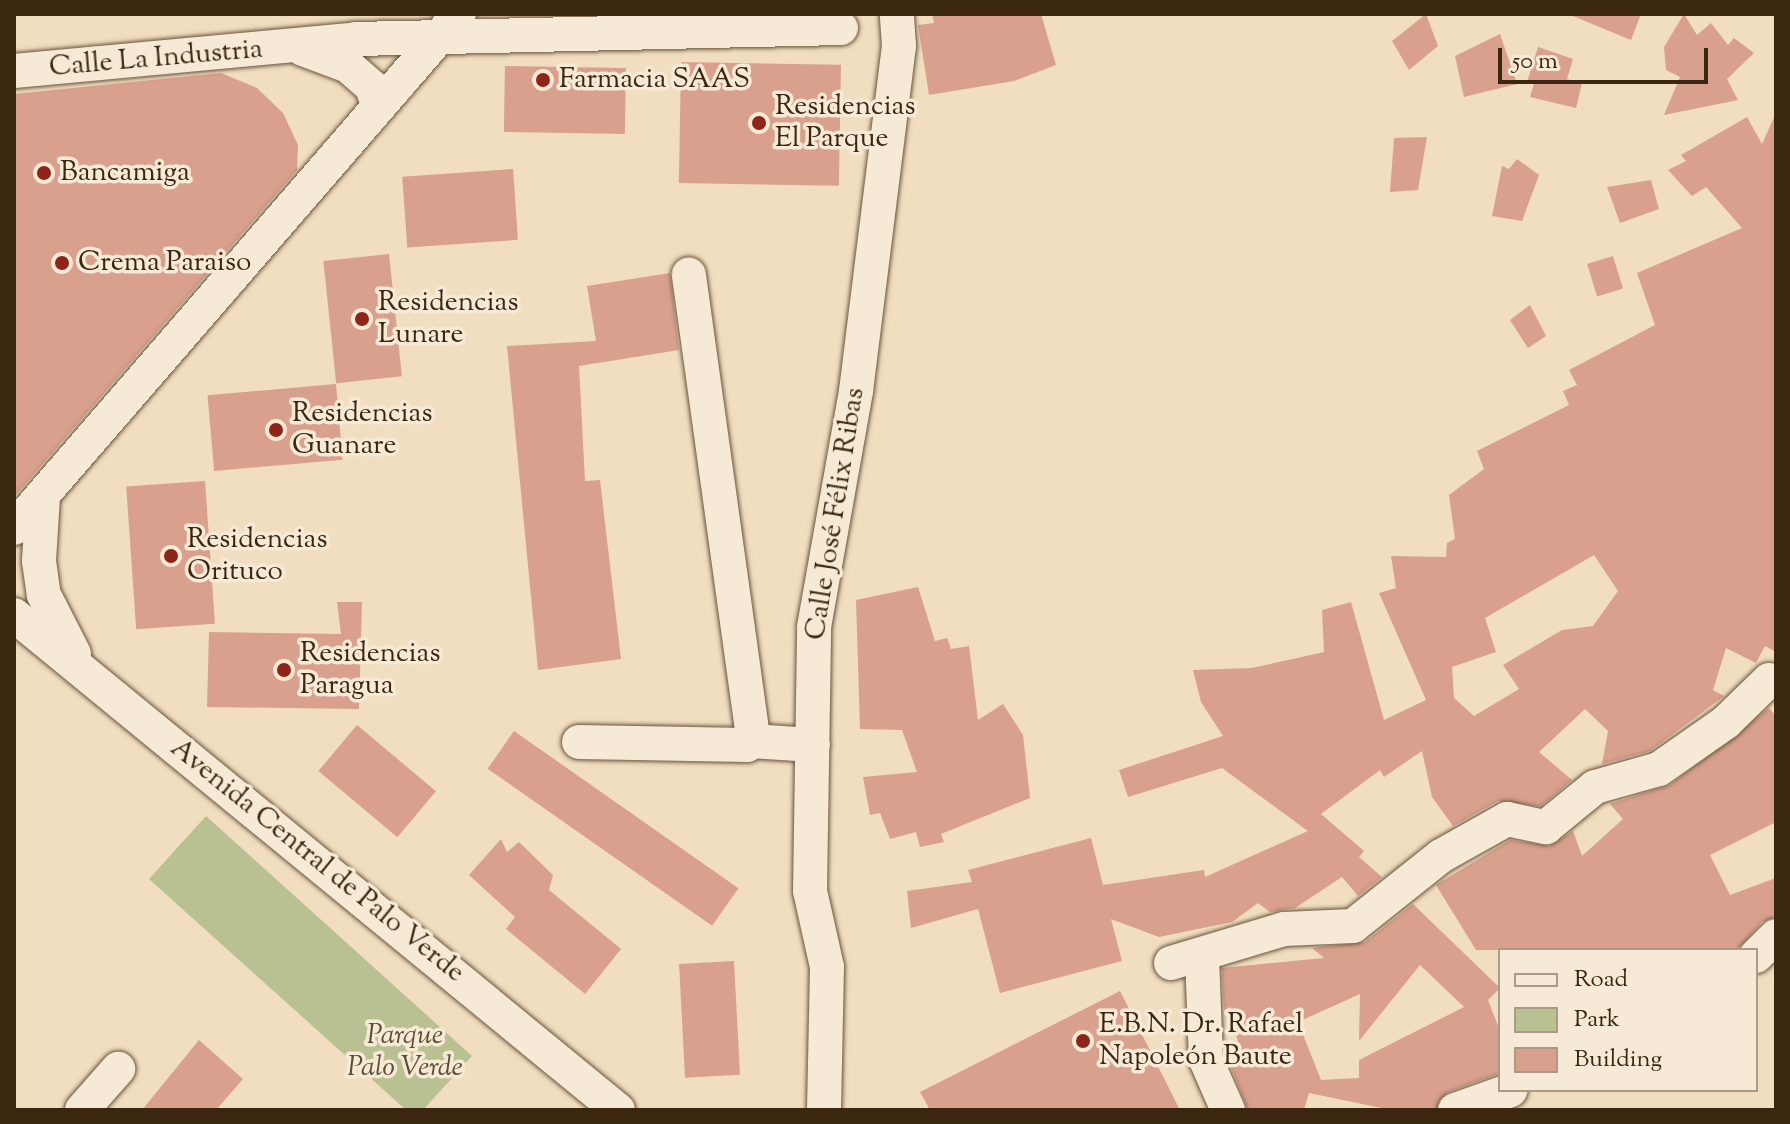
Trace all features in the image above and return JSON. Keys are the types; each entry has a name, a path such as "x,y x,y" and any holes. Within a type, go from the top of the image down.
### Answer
{"street":[{"path":"356,39 404,14"},
{"path":"14,528 459,14"},
{"name":"Calle José Félix Ribas","path":"824,1110 827,967 810,891 814,627 856,391 899,46 897,14"},
{"name":"Calle La Industria","path":"14,71 298,48 356,39 433,41 682,30 841,28"},
{"name":"Calle La Industria","path":"298,48 348,66 372,87 378,106"},
{"path":"689,274 751,741"},
{"path":"43,497 39,561 44,595 59,635 101,689"},
{"name":"Avenida Central de Palo Verde","path":"14,615 101,689 546,1045 618,1110"},
{"path":"1228,1110 1206,1060 1187,960 1210,948 1284,929 1353,926 1441,856 1511,817 1546,827 1595,787 1659,769 1726,722 1769,680"},
{"path":"579,742 751,741 813,745"},
{"path":"1758,954 1776,936"},
{"path":"82,1110 118,1069"},
{"path":"1455,1110 1505,1092"}],"green space":[{"name":"Parque Palo Verde","path":"206,816 472,1056 423,1110 406,1110 149,879"}],"building":[{"path":"932,14 1041,14 1056,65 1014,81 929,95 918,25 934,23"},
{"path":"1426,14 1438,46 1409,70 1392,41"},
{"path":"1568,14 1641,14 1631,40"},
{"path":"1684,14 1697,35 1711,23 1728,45 1734,38 1754,53 1727,79 1738,100 1664,115 1680,77 1666,70 1664,47"},
{"path":"1500,34 1517,84 1464,97 1455,56"},
{"path":"1538,47 1573,59 1567,79 1582,83 1576,108 1530,97 1535,80 1527,82"},
{"name":"Residencias El Parque","path":"681,62 841,65 839,186 679,183"},
{"path":"505,66 626,68 625,134 504,132"},
{"path":"221,73 257,88 283,113 298,145 297,170 14,497 14,94"},
{"path":"1776,113 1776,652 1765,646 1756,663 1726,648 1713,690 1724,696 1650,751 1602,764 1608,731 1585,709 1539,752 1572,780 1541,806 1498,801 1453,826 1432,797 1422,751 1384,777 1380,770 1321,814 1364,851 1359,857 1382,877 1358,896 1342,877 1295,908 1270,912 1258,903 1232,922 1159,937 1111,919 1122,961 1000,993 978,909 911,928 907,891 972,882 968,870 1091,838 1103,885 1204,870 1205,877 1308,831 1222,768 1128,797 1119,770 1223,736 1201,702 1193,670 1252,668 1324,652 1322,610 1351,602 1384,720 1426,700 1379,593 1396,588 1391,556 1446,557 1447,543 1455,539 1449,495 1484,469 1477,451 1569,405 1563,391 1577,385 1569,370 1655,325 1637,273 1742,228 1706,187 1692,196 1668,170 1686,161 1681,155 1747,117 1762,144","holes":["1594,555 1618,591 1593,626 1562,630 1503,665 1519,689 1474,716 1454,698 1452,667 1496,652 1485,618"]},
{"path":"1427,137 1418,190 1390,192 1394,138"},
{"path":"1517,159 1539,175 1522,221 1492,216 1502,166 1509,169"},
{"path":"513,169 518,240 407,248 402,177"},
{"path":"1651,180 1659,209 1620,223 1607,187"},
{"name":"Residencias Lunare","path":"389,254 402,376 336,383 323,261"},
{"path":"1613,256 1623,289 1597,296 1587,264"},
{"path":"670,273 679,350 579,366 585,481 600,480 621,659 538,670 507,346 596,341 587,286"},
{"path":"1530,305 1546,336 1528,348 1510,320"},
{"name":"Residencias Guanare","path":"336,384 343,460 214,471 207,395"},
{"name":"Residencias Orituco","path":"205,481 215,624 136,629 126,487"},
{"path":"918,587 935,641 947,638 951,649 969,646 978,720 1003,704 1023,735 1030,798 941,834 944,842 920,847 916,832 890,839 880,813 870,815 863,777 917,772 902,730 860,729 856,600"},
{"name":"Residencias Paragua","path":"337,602 362,602 359,709 207,707 209,632 341,634"},
{"path":"1769,708 1776,716 1776,822 1710,855 1730,895 1776,878 1776,917 1762,922 1739,948 1476,950 1436,885 1510,840 1550,846 1573,831 1582,856 1623,819 1610,804 1670,785"},
{"path":"357,725 436,791 397,837 318,771"},
{"path":"514,731 738,888 712,926 488,769"},
{"path":"501,839 507,852 519,842 553,875 549,890 621,949 585,994 506,929 515,917 469,875"},
{"path":"1413,904 1498,986 1488,1000 1498,1026 1498,1074 1448,1092 1436,1110 1391,1110 1309,1093 1304,1110 1248,1110 1231,1067 1242,1060 1230,1007 1224,1010 1222,968 1324,958 1312,948 1365,942","holes":["1420,965 1464,1007 1359,1060 1359,1078 1321,1080 1298,1022 1360,994 1359,1041"]},
{"path":"734,961 740,1075 685,1078 679,964"},
{"name":"E.B.N. Dr. Rafael Napoleón Baute","path":"1120,991 1180,1110 930,1110 920,1092"},
{"path":"199,1040 243,1079 216,1110 142,1110"}],"place":[{"name":"Farmacia SAAS","path":"543,80"},
{"name":"Residencias El Parque","path":"759,123"},
{"name":"Bancamiga","path":"44,173"},
{"name":"Crema Paraiso","path":"62,263"},
{"name":"Residencias Lunare","path":"362,319"},
{"name":"Residencias Guanare","path":"276,430"},
{"name":"Residencias Orituco","path":"171,556"},
{"name":"Residencias Paragua","path":"284,670"},
{"name":"E.B.N. Dr. Rafael Napoleón Baute","path":"1083,1041"}]}
